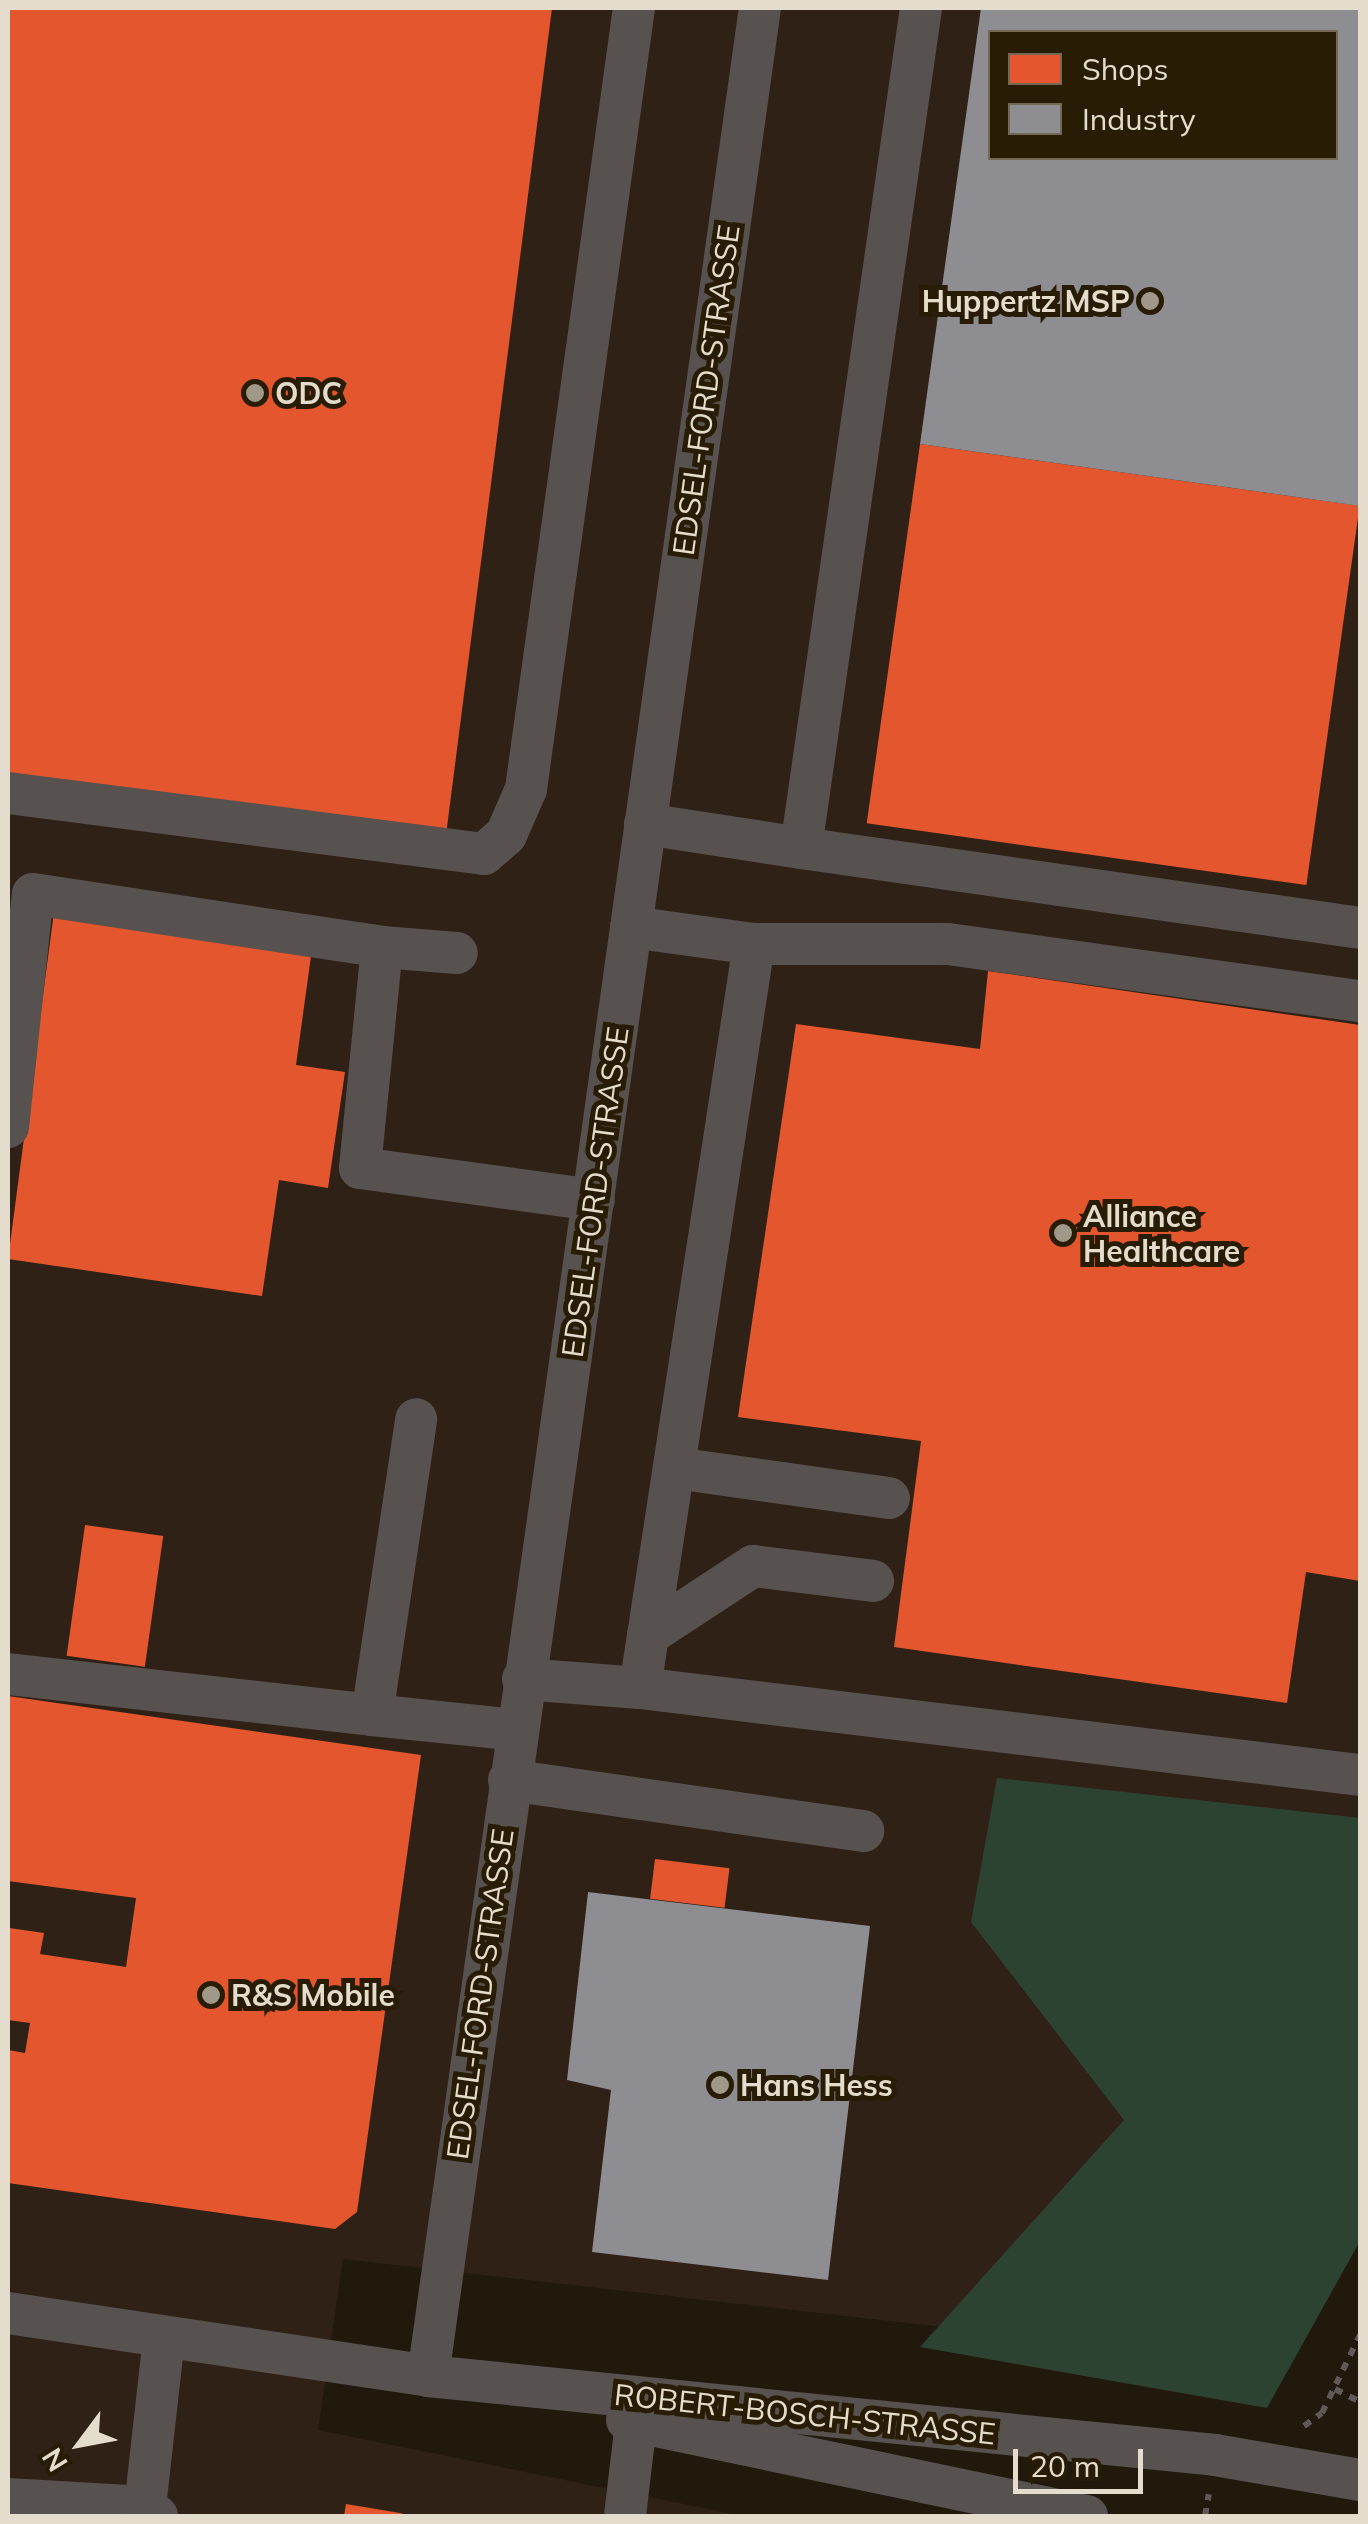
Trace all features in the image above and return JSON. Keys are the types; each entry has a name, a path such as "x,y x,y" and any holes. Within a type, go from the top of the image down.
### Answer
{"street":[{"path":"8,793 484,854 506,835 526,789 634,8"},
{"name":"EDSEL-FORD-STRASSE","path":"428,2376 760,8"},
{"path":"802,848 921,8"},
{"path":"645,824 1360,928"},
{"path":"8,1127 33,894 382,947 457,953"},
{"path":"631,927 754,944 948,944 1360,1001"},
{"path":"640,1688 754,944"},
{"path":"382,947 360,1168 594,1200"},
{"path":"372,1715 416,1419"},
{"path":"674,1468 888,1498"},
{"path":"648,1635 753,1566 873,1581"},
{"path":"8,1674 516,1730"},
{"path":"523,1679 640,1688 1360,1775"},
{"path":"509,1780 862,1832"},
{"name":"ROBERT-BOSCH-STRASSE","path":"8,2313 428,2376 1214,2455 1360,2480"},
{"path":"8,2500 151,2512 164,2337"},
{"name":"ROBERT-BOSCH-STRASSE","path":"428,2376 1086,2516"},
{"path":"624,2516 636,2422"}],"path":[{"path":"1346,2362 1360,2335"},
{"path":"1335,2389 1360,2402"}],"shaded area":[{"path":"8,8 1360,8 1360,2040 1200,2356 343,2259 318,2430 743,2516 8,2516"}],"green space":[{"path":"997,1778 1360,1818 1360,2241 1267,2408 920,2347 1124,2120 971,1922"}],"building: Shops":[{"name":"ODC","path":"8,8 552,8 446,835 8,778"},
{"path":"920,444 1360,506 1306,885 867,823"},
{"path":"54,912 312,949 296,1065 345,1072 328,1188 279,1180 262,1296 8,1259"},
{"name":"Alliance Healthcare","path":"988,971 1360,1025 1360,1581 1306,1572 1287,1703 894,1647 921,1441 738,1417 796,1024 980,1049"},
{"path":"85,1525 163,1536 145,1667 67,1656"},
{"name":"R&S Mobile","path":"8,1696 421,1755 357,2212 335,2229 8,2183 8,2050 25,2053 30,2023 8,2020 9,1928 44,1933 40,1954 126,1967 136,1898 8,1881"},
{"path":"655,1859 729,1868 725,1908 650,1899"},
{"path":"346,2504 400,2513 410,2516 344,2516"}],"building: Industry":[{"name":"Huppertz MSP","path":"981,8 1360,8 1360,506 920,444"},
{"name":"Hans Hess","path":"588,1892 870,1926 828,2280 592,2252 611,2090 567,2080"}],"place":[{"name":"Huppertz MSP","path":"1150,301"},
{"name":"ODC","path":"255,393"},
{"name":"Alliance Healthcare","path":"1063,1233"},
{"name":"R&S Mobile","path":"211,1995"},
{"name":"Hans Hess","path":"720,2085"}]}
